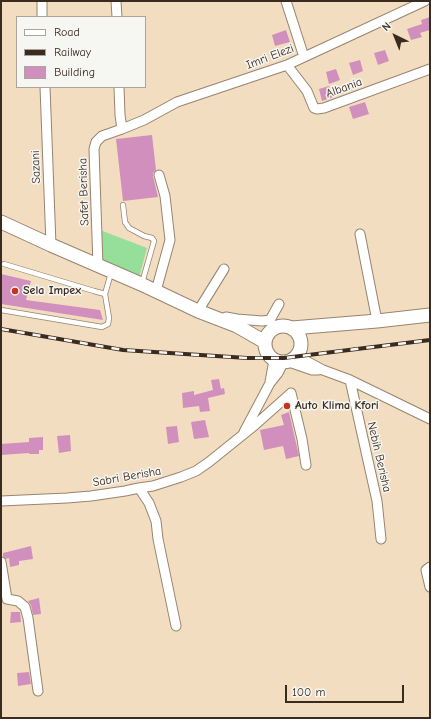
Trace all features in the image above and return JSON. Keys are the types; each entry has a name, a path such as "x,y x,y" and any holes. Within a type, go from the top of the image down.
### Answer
{"street":[{"path":"42,1 42,16"},
{"path":"116,1 117,16"},
{"path":"286,1 304,57"},
{"name":"Imri Elezi","path":"122,129 144,120 177,102 287,65 425,1"},
{"name":"Albania","path":"287,65 307,91 314,108 317,109 324,108 430,69"},
{"name":"Sazani","path":"45,88 51,245"},
{"path":"119,88 122,129"},
{"name":"Safet Berisha","path":"98,266 94,149 96,142 102,136 122,129"},
{"path":"156,291 170,240 164,196 159,175"},
{"path":"1,222 237,326 265,342"},
{"path":"360,234 377,321"},
{"path":"199,310 224,269"},
{"path":"279,304 265,342 266,352 312,370 323,370 350,380 430,419"},
{"path":"199,310 237,319 262,321 292,328 430,315"},
{"path":"237,326 272,324"},
{"path":"301,340 331,325"},
{"path":"286,360 302,346 299,335 292,328"},
{"name":"Sabri Berisha","path":"243,435 270,384 286,360"},
{"name":"Nebih Berisha","path":"350,380 376,494 381,539"},
{"name":"Sabri Berisha","path":"1,501 67,498 125,491 153,486 181,477 209,462 291,394 302,439 306,466"},
{"path":"139,488 149,503 156,521 158,539 176,626"},
{"path":"1,562 7,599 18,601 25,607 28,618 38,691"},
{"path":"430,567 426,570 430,587"}],"lane":[{"path":"123,205 125,222 130,228 144,236 152,238 154,241 141,284"},
{"path":"4,264 105,294"},
{"path":"1,310 102,327 108,324 109,318 105,294 111,271"}],"green space":[{"path":"100,230 147,248 139,278 103,265"}],"building":[{"path":"430,17 430,30 420,33 422,37 411,40 407,29 422,24 421,20"},
{"path":"286,30 290,42 275,46 272,35"},
{"path":"385,50 389,61 378,65 374,53"},
{"path":"360,60 363,71 353,75 349,63"},
{"path":"336,69 340,80 329,84 326,72"},
{"path":"329,86 333,97 322,101 319,89"},
{"path":"365,102 369,114 353,119 349,107"},
{"path":"152,135 156,170 153,173 153,176 158,197 123,201 116,139"},
{"name":"Sela Impex","path":"1,274 31,281 26,300 100,310 103,320 1,304"},
{"path":"219,379 221,389 224,388 225,394 208,398 210,411 200,412 199,406 183,408 182,393 194,391 194,395 213,390 211,380"},
{"path":"289,412 299,456 286,459 283,446 264,450 260,430 284,425 281,415"},
{"path":"205,420 209,437 194,439 191,422"},
{"path":"177,426 179,442 168,444 166,427"},
{"path":"70,435 71,451 59,453 57,436"},
{"path":"43,437 43,450 39,450 39,454 29,453 1,455 1,444 29,442 29,438"},
{"path":"31,546 33,559 19,561 19,565 10,567 9,558 6,559 3,557 3,553"},
{"path":"39,598 41,614 33,615 31,605 28,601"},
{"path":"11,612 20,612 21,622 10,623"},
{"path":"29,672 31,684 18,686 17,673"}],"railway":[{"path":"1,329 123,350 247,358 284,358 430,340"}],"place":[{"name":"Sela Impex","path":"15,291"},
{"name":"Auto Klima Kfori","path":"287,406"}]}
